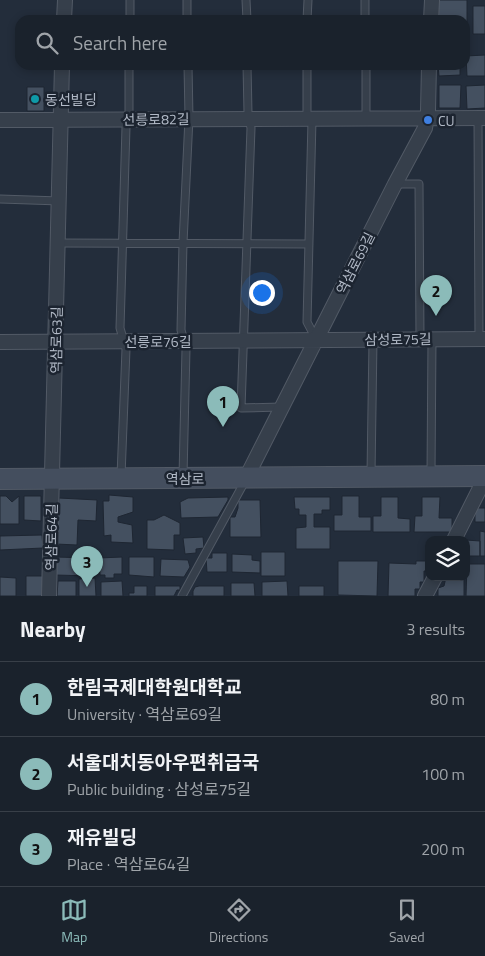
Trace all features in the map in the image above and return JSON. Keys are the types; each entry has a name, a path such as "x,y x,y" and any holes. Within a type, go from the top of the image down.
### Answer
{"main road":[{"name":"역삼로","path":"0,479 485,477"}],"street":[{"path":"64,15 65,0"},
{"path":"431,15 432,0"},
{"name":"역삼로63길","path":"52,479 62,70"},
{"name":"역삼로69길","path":"246,478 425,128 425,118 428,111 429,70"},
{"name":"선릉로82길","path":"0,120 482,118"},
{"name":"삼성로75길","path":"316,339 482,339"},
{"name":"선릉로76길","path":"0,342 316,339"},
{"path":"456,536 485,477"},
{"name":"역삼로64길","path":"49,596 52,479"},
{"path":"425,596 433,581"}],"lane":[{"path":"130,0 130,15"},
{"path":"187,0 187,15"},
{"path":"246,0 247,15"},
{"path":"308,0 308,15"},
{"path":"365,0 365,15"},
{"path":"120,478 126,350 120,328 126,127 129,120 129,70"},
{"path":"182,478 186,349 181,330 182,243 189,118 188,70"},
{"path":"247,70 248,113 251,128 241,408 281,407"},
{"path":"307,70 310,120 307,322 316,339"},
{"path":"366,70 366,119"},
{"name":"삼성로75길","path":"482,118 482,339"},
{"path":"395,184 419,184 430,477"},
{"path":"0,199 60,201"},
{"path":"58,243 309,244"},
{"path":"371,477 373,340"},
{"path":"182,596 246,478"}],"building":[{"path":"437,0 467,0 467,15 438,15"},
{"path":"473,6 485,6 485,34 473,34"},
{"path":"485,55 485,76 467,76 467,70 470,70 470,56"},
{"path":"438,70 460,70 460,75 439,76"},
{"path":"439,85 461,85 460,108 439,108"},
{"path":"485,85 485,108 467,109 466,86"},
{"name":"동선빌딩","path":"27,87 44,87 44,111 27,111"},
{"path":"109,495 133,497 133,512 118,517 118,522 132,525 133,543 111,542 111,535 104,536 103,501 109,501"},
{"path":"0,496 6,496 12,502 19,496 19,524 0,524"},
{"path":"24,496 41,496 41,521 24,520"},
{"path":"342,496 359,496 359,517 371,517 371,531 334,531 334,515 342,515"},
{"path":"228,497 218,517 181,518 180,502 188,498"},
{"path":"294,497 330,497 330,510 322,510 322,514 314,514 314,527 330,527 330,549 296,549 296,528 306,527 306,515 299,515 299,509 295,509"},
{"path":"381,497 398,497 398,518 410,519 410,532 373,532 373,516 381,516"},
{"path":"422,497 440,497 439,518 452,518 452,532 414,532 415,516 422,516"},
{"path":"59,498 97,500 96,521 78,520 77,545 56,544"},
{"path":"238,500 260,500 261,537 230,537 230,517 235,517"},
{"path":"475,508 485,508 485,522 475,522"},
{"path":"164,515 180,523 180,535 174,535 174,550 147,549 147,520 154,520"},
{"path":"480,531 485,532 485,556 480,556"},
{"path":"42,535 43,548 0,550 0,536"},
{"path":"203,537 204,548 196,549 196,553 185,554 183,538"},
{"path":"470,540 480,541 480,556 470,556"},
{"path":"261,552 285,552 285,576 261,576"},
{"path":"212,553 227,553 227,572 207,572 206,558 212,558"},
{"path":"232,554 252,555 252,560 260,561 260,573 232,572"},
{"path":"55,557 93,558 93,576 55,575"},
{"path":"122,557 122,574 114,574 114,578 105,578 105,575 100,575 99,558"},
{"path":"129,557 154,557 154,577 129,575"},
{"path":"161,559 188,560 190,567 184,577 160,576"},
{"path":"338,561 378,561 377,596 338,595"},
{"path":"416,561 425,561 424,582 420,582 420,589 415,589 415,596 388,596 389,563 416,564"},
{"path":"470,564 485,564 485,596 466,596 466,581 470,581"},
{"path":"26,576 43,576 42,596 26,596"},
{"path":"0,577 16,578 16,596 0,596"},
{"path":"95,578 96,596 79,596 79,579"},
{"path":"58,581 76,581 76,596 57,596"},
{"path":"122,581 123,596 101,596 101,582"},
{"path":"287,581 288,596 262,596 262,582"},
{"path":"445,581 464,581 464,596 438,596 438,588 444,586"},
{"path":"231,583 254,583 255,596 231,596"},
{"path":"134,586 147,586 147,596 129,596 129,593 134,593"},
{"path":"155,586 180,586 180,590 177,590 174,596 155,596"},
{"path":"224,586 224,596 193,596 195,587"},
{"path":"299,586 324,586 324,596 299,596"}],"place":[{"name":"동선빌딩","path":"35,99"},
{"name":"CU","path":"428,120"},
{"name":"서울대치동아우편취급국","path":"436,316"},
{"name":"한림국제대학원대학교","path":"223,427"},
{"name":"재유빌딩","path":"87,587"}]}
